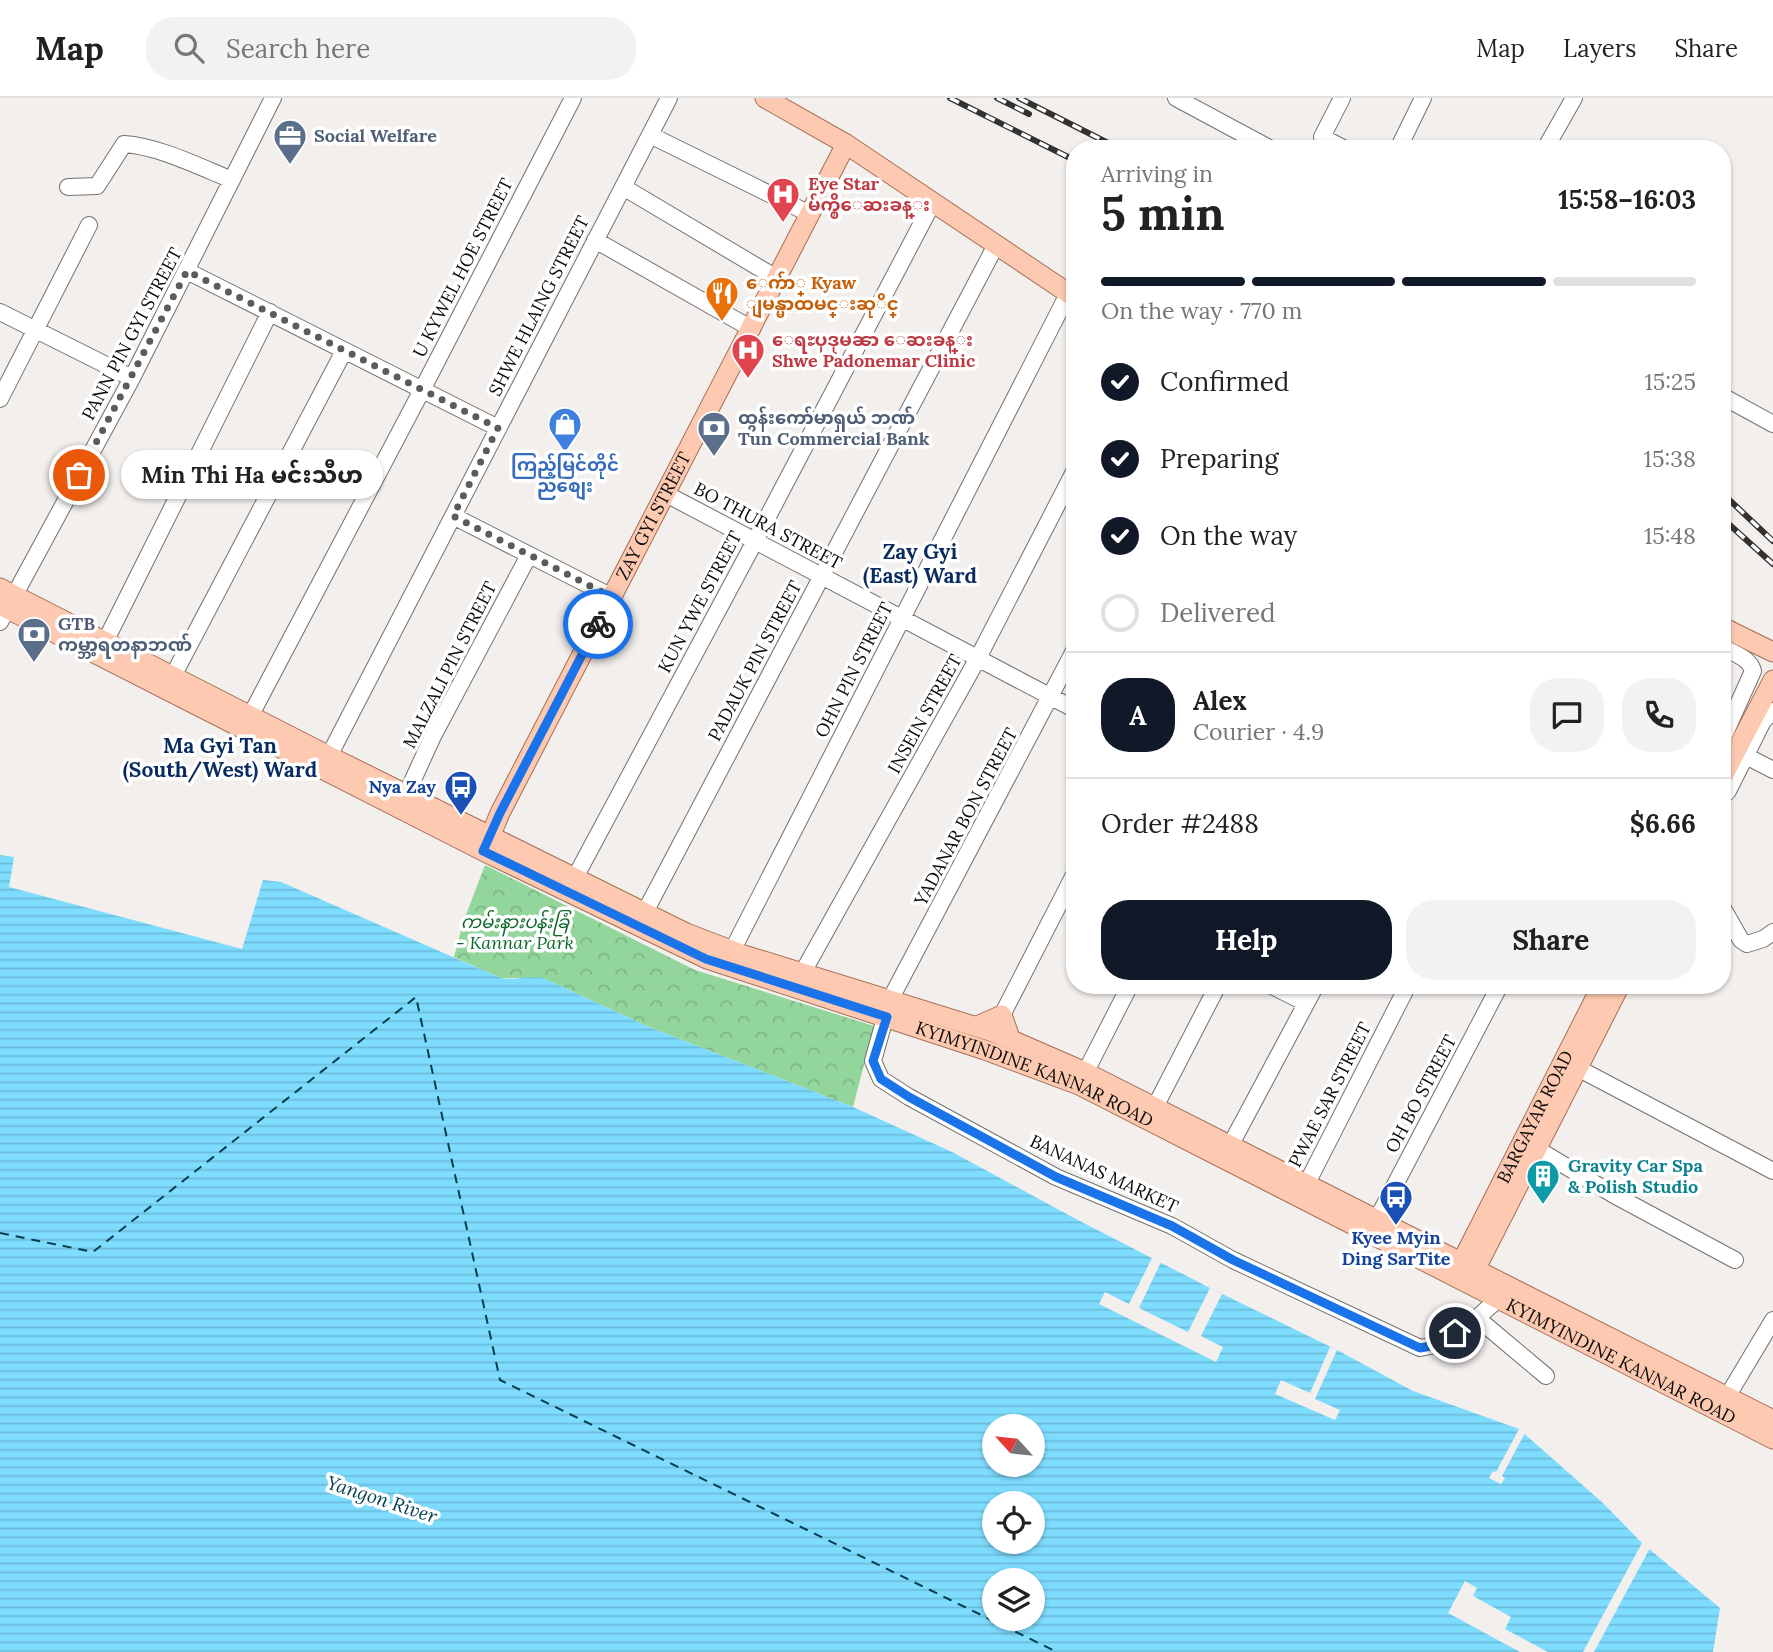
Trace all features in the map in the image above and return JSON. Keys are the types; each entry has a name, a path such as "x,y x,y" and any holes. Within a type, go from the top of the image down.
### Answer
{"main road":[{"path":"765,98 846,145 1066,293"},
{"name":"ZAY GYI STREET","path":"501,812 846,145"},
{"name":"KYIMYINDINE KANNAR ROAD","path":"4,604 115,652 247,722 494,843 646,911 729,958 888,1008 995,1028 1082,1079 1303,1191 1466,1265"},
{"path":"1731,631 1773,652"},
{"path":"115,652 173,676 247,722 329,756 464,822 494,843 501,812"},
{"path":"1731,763 1771,696"},
{"path":"464,822 487,820 501,812"},
{"name":"KYIMYINDINE KANNAR ROAD","path":"574,879 706,959 729,958 803,972 985,1050 1082,1079 1155,1107 1230,1146 1303,1191 1376,1221 1466,1265 1497,1290 1742,1413 1773,1420"},
{"name":"BARGAYAR ROAD","path":"1466,1265 1609,994"},
{"path":"1466,1265 1485,1266 1497,1290"},
{"name":"KYIMYINDINE KANNAR ROAD","path":"1661,1373 1727,1397 1773,1439"}],"street":[{"name":"PANN PIN GYI STREET","path":"4,604 132,378 273,98"},
{"name":"U KYWEL HOE STREET","path":"247,722 572,98"},
{"name":"SHWE HLAING STREET","path":"329,756 669,98"},
{"path":"1176,98 1254,140"},
{"path":"1328,140 1322,137 1342,98"},
{"path":"1402,140 1423,98"},
{"path":"1550,140 1574,98"},
{"path":"650,135 810,214"},
{"path":"68,187 97,186 124,144 181,160 232,180"},
{"path":"623,187 778,279"},
{"name":"KUN YWE STREET","path":"574,879 933,202"},
{"path":"0,399 89,225"},
{"path":"595,240 752,329"},
{"name":"PADAUK PIN STREET","path":"646,911 996,244"},
{"path":"187,271 498,428"},
{"name":"OHN PIN STREET","path":"729,958 902,618 1066,306"},
{"path":"0,312 132,378"},
{"path":"115,652 270,312"},
{"path":"173,676 344,351"},
{"path":"1731,401 1773,424"},
{"name":"INSEIN STREET","path":"803,972 978,659 1066,488"},
{"name":"BO THURA STREET","path":"666,494 1066,705"},
{"path":"453,516 612,597"},
{"name":"MALZALI PIN STREET","path":"406,795 433,736 529,555"},
{"path":"1731,652 1747,660 1753,671 1731,720"},
{"name":"YADANAR BON STREET","path":"888,1008 1066,667"},
{"path":"1731,784 1763,720 1771,696"},
{"path":"1746,756 1773,770"},
{"path":"985,1050 1066,895"},
{"path":"1731,922 1741,940 1747,944 1763,939 1773,932"},
{"path":"1082,1079 1125,994"},
{"path":"1155,1107 1213,994"},
{"path":"1288,994 1306,1003"},
{"path":"1230,1146 1311,994"},
{"name":"PWAE SAR STREET","path":"1303,1191 1403,994"},
{"name":"OH BO STREET","path":"1376,1221 1495,994"},
{"name":"BANANAS MARKET","path":"888,1008 873,1061 881,1079 909,1097 1056,1177 1172,1226 1233,1260 1420,1348 1441,1344 1477,1318 1497,1290"},
{"path":"1570,1065 1773,1171"},
{"path":"1530,1145 1614,1195 1735,1260"},
{"path":"1477,1318 1546,1376"},
{"path":"1727,1397 1773,1320"}],"green space":[{"name":"ကမ်းနားပန်းခြံ - Kannar Park","path":"485,865 695,970 874,1026 853,1107 649,1027 543,978 501,978 454,957 464,920"}],"water":[{"name":"Yangon River","path":"0,855 14,857 9,887 242,949 263,880 281,882 501,978 543,978 649,1027 853,1107 952,1152 1074,1218 1413,1391 1519,1429 1604,1504 1642,1543 1720,1608 1713,1652 0,1652"}],"pier":[{"path":"1152,1258 1161,1262 1139,1308 1188,1332 1210,1288 1222,1294 1201,1336 1223,1347 1216,1362 1099,1304 1105,1292 1129,1304"},
{"path":"1330,1347 1337,1350 1315,1399 1340,1410 1335,1420 1275,1394 1281,1380 1310,1393"},
{"path":"1519,1429 1525,1433 1502,1476 1505,1478 1501,1484 1489,1478 1493,1471 1496,1472"},
{"path":"1642,1543 1650,1548 1594,1652 1583,1652"},
{"path":"1465,1581 1477,1588 1473,1596 1511,1617 1505,1629 1548,1652 1520,1652 1448,1613"}],"ferry route":[{"path":"0,1233 93,1252 416,997 500,1380 1057,1652"}],"railway":[{"path":"950,98 1066,156"},
{"path":"997,98 1029,114"},
{"path":"1019,98 1102,140"},
{"path":"1731,501 1773,541"},
{"path":"1731,526 1773,564"}],"way so far":[{"path":"79,475 187,271 498,428 453,516 612,597 598,624"}],"place":[{"name":"Social Welfare","path":"290,166"},
{"name":"Eye Star မ်က္စိေဆးခန္း","path":"783,224"},
{"name":"ေက်ာ္ Kyaw ျမန္မာထမင္းဆုိင္","path":"722,323"},
{"name":"ေရႊပုဒုမၼာ ေဆးခန္း Shwe Padonemar Clinic","path":"748,380"},
{"name":"ကြည့်မြင်တိုင် ညစျေး","path":"565,454"},
{"name":"ထွန်းကော်မာရှယ် ဘဏ် Tun Commercial Bank","path":"714,458"},
{"name":"Min Thi Ha မင်းသီဟ","path":"79,475"},
{"name":"GTB ကမ္ဘာ့ရတနာဘဏ်","path":"34,664"},
{"name":"Nya Zay","path":"461,817"},
{"name":"Gravity Car Spa & Polish Studio","path":"1543,1206"},
{"name":"Kyee Myin Ding SarTite","path":"1396,1227"}],"district":[{"name":"Zay Gyi (East) Ward","path":"920,564"},
{"name":"Ma Gyi Tan (South/West) Ward","path":"220,758"}],"route":[{"path":"598,624 483,851 706,959 887,1017 873,1061 881,1079 1056,1177 1172,1226 1233,1260 1420,1348 1441,1344 1455,1333"}]}
